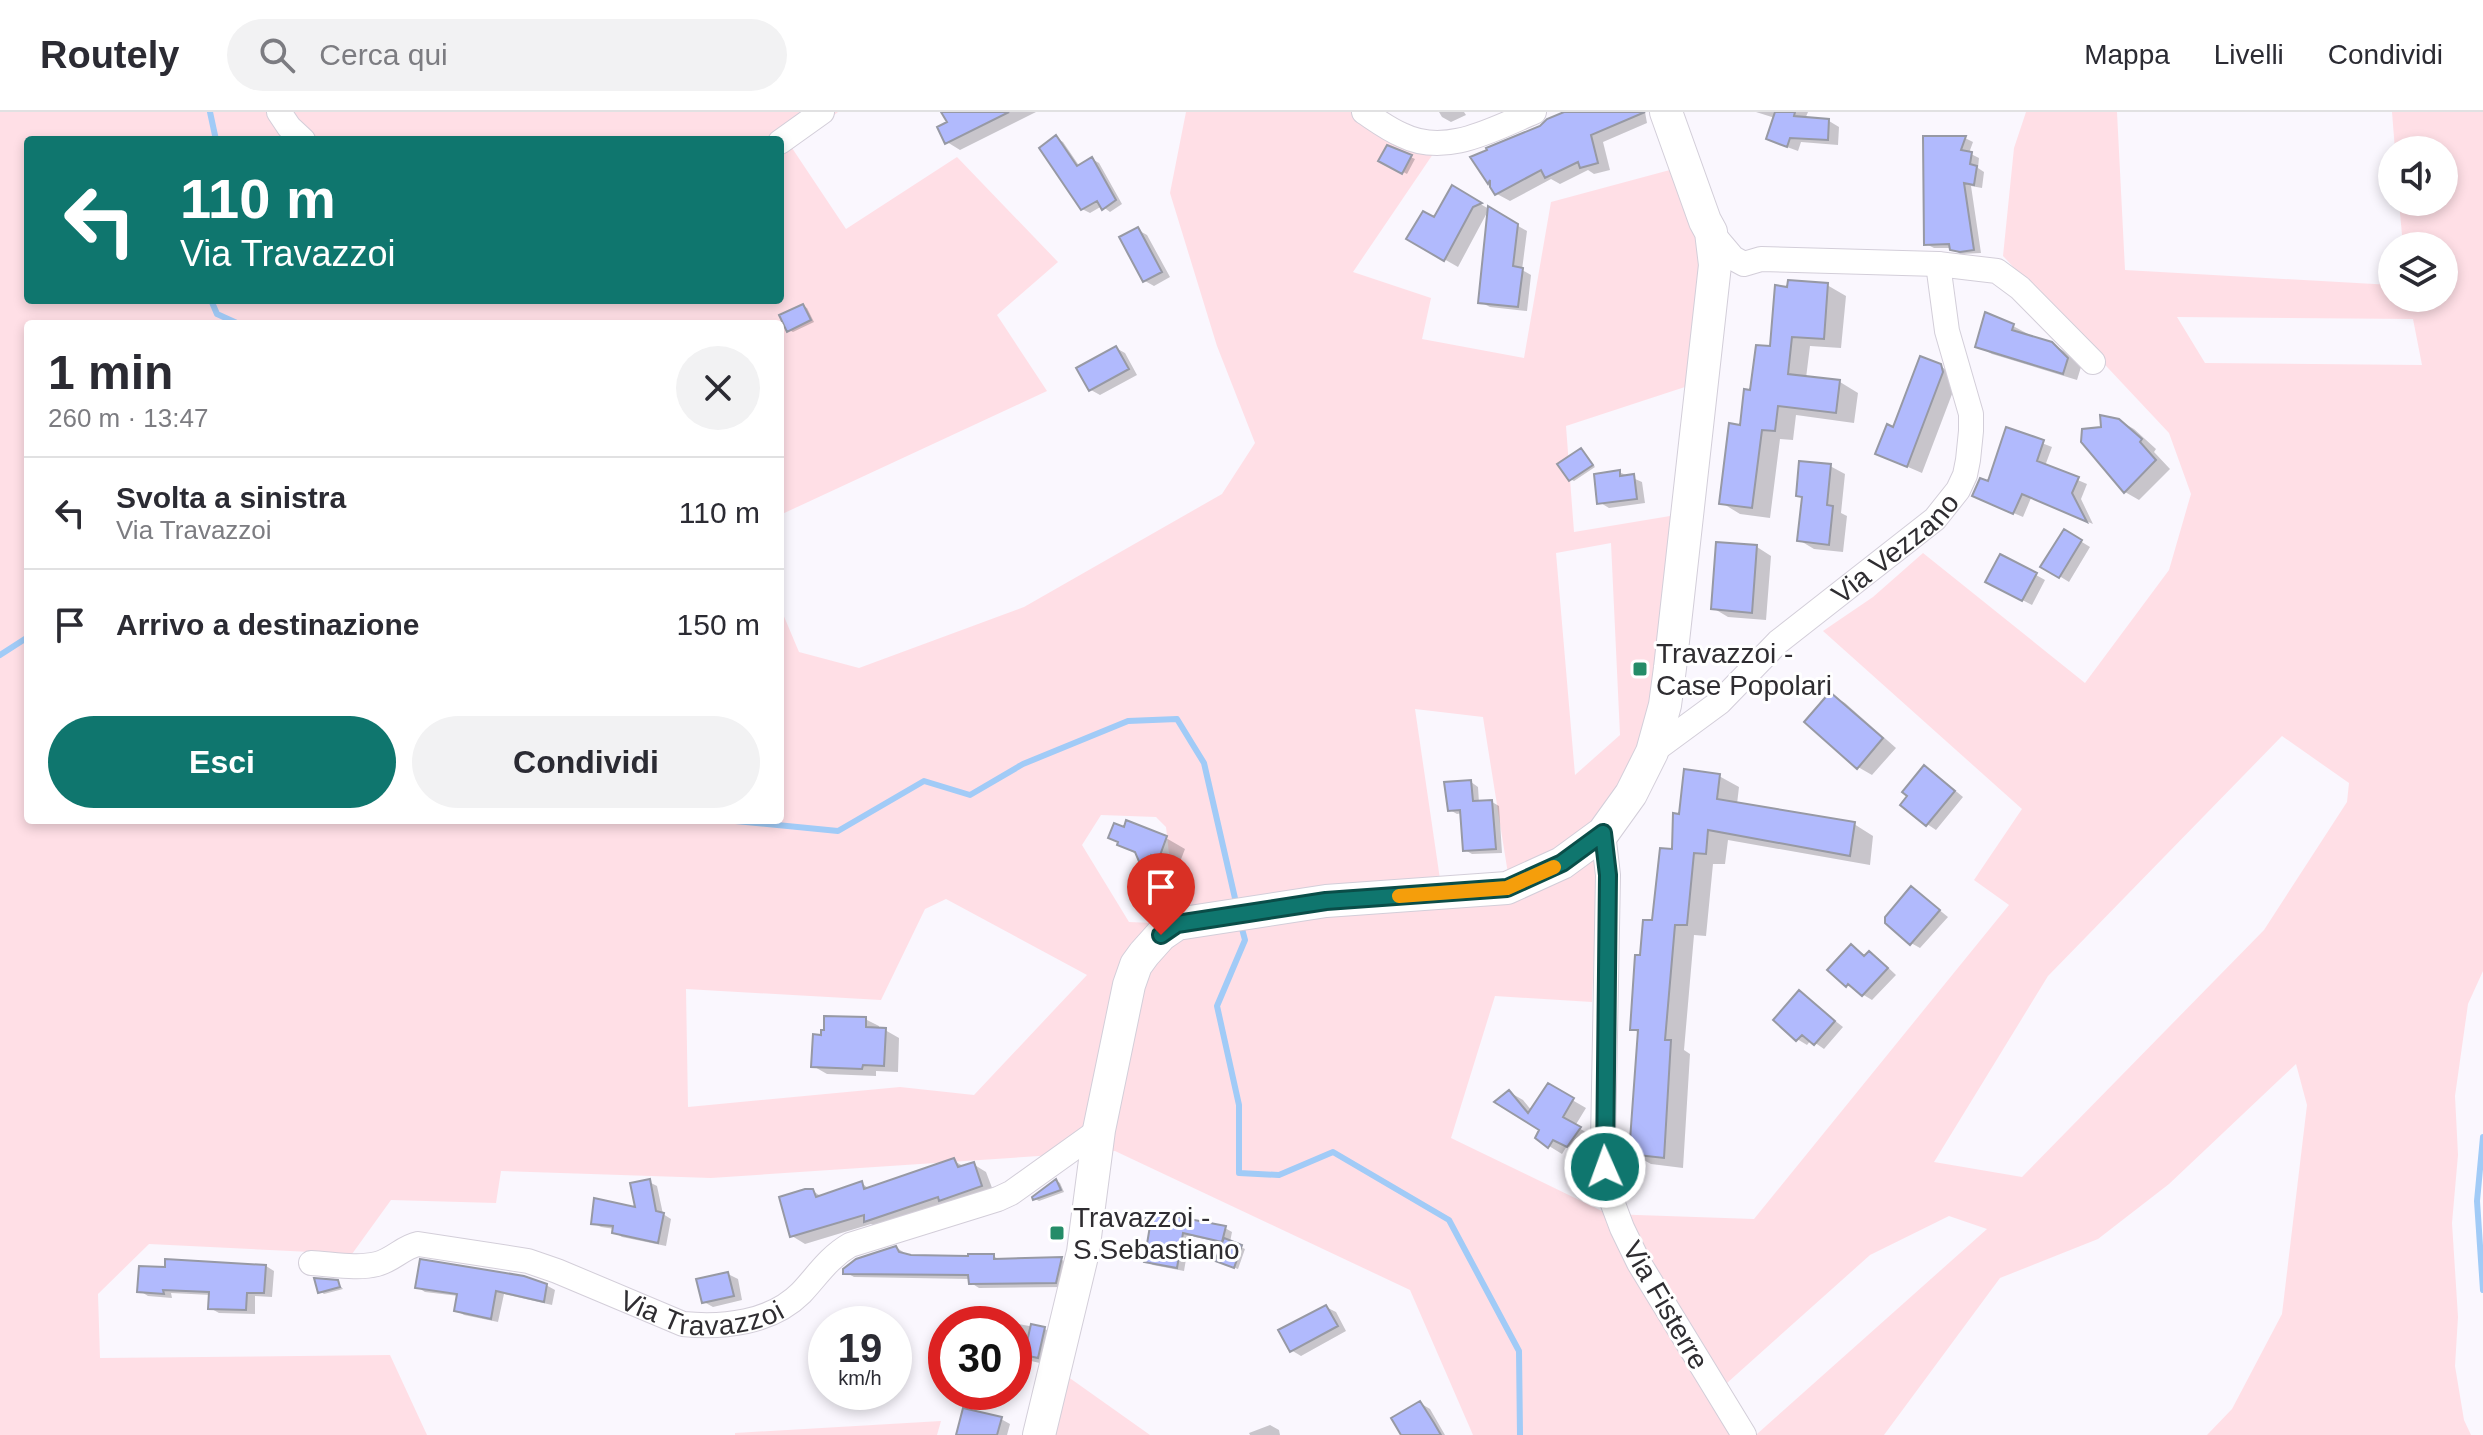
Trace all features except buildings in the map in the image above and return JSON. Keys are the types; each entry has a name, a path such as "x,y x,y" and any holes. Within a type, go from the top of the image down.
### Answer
{"street":[{"path":"279,112 299,136"},
{"path":"784,139 822,112"},
{"path":"1364,112 1403,136 1423,142 1444,143 1467,140 1534,112"},
{"name":"Via Vezzano","path":"1666,112 1705,221 1733,258 1744,264 1761,259 1938,264 1997,271 2020,288 2093,362"},
{"name":"Via Vezzano","path":"1603,833 1631,794 1652,752 1665,705 1715,265 1711,232"},
{"name":"Via Vezzano","path":"1652,752 1720,702 1778,642 1935,519 1958,490 1968,460 1971,414 1947,331 1938,264"},
{"path":"1039,1435 1083,1252 1099,1130 1129,985 1136,965 1161,935 1177,924 1326,901 1507,888 1562,863 1603,833"},
{"name":"Via Fisterre","path":"1603,833 1608,875 1603,1142 1610,1196 1639,1263 1744,1435"},
{"name":"Via Travazzoi","path":"311,1263 378,1264 407,1246 418,1244 528,1261 683,1324 740,1323 788,1304 837,1253 850,1245 1011,1193 1099,1130"}],"shaded area":[{"path":"0,112 838,112 792,148 846,229 957,157 1058,262 997,315 1047,391 784,513 784,320 24,320 24,824 784,824 784,616 799,652 859,668 1024,607 1222,494 1255,443 1217,346 1170,193 1186,112 1368,112 1433,154 1353,272 1431,298 1422,339 1524,358 1551,202 1681,167 1704,251 1694,384 1566,426 1574,532 1676,515 1650,741 1600,814 1592,1002 1495,996 1451,1138 1608,1214 1754,1219 2009,905 1974,880 2022,809 1823,631 1873,597 1923,553 2085,683 2169,570 2191,494 2169,433 2003,256 2014,148 2026,112 2117,112 2125,270 2378,284 2378,312 2458,312 2458,232 2402,232 2400,216 2458,216 2458,136 2394,136 2392,112 2483,112 2483,971 2468,1004 2455,1096 2458,1155 2452,1223 2458,1317 2455,1366 2464,1420 2471,1435 2207,1435 2232,1409 2282,1314 2307,1105 2296,1064 2169,1184 2098,1239 2000,1278 1884,1435 1473,1435 1410,1290 1115,1151 711,1178 501,1171 496,1203 391,1200 352,1254 149,1244 98,1294 100,1358 390,1355 427,1435 0,1435","holes":["2177,317 2413,319 2422,365 2205,363","1611,543 1620,735 1575,775 1556,553","1415,709 1483,717 1509,880 1441,886","2282,736 2349,783 2347,802 2264,930 2022,1177 1934,1162 2048,976","1101,815 1156,817 1166,827 1177,924 1129,922 1082,845","946,899 1087,975 974,1095 900,1087 688,1107 686,989 881,1000 925,909","1949,1216 1987,1229 1757,1434 1727,1383 1870,1255"]},
{"path":"1064,1374 1150,1435 1051,1435"},
{"path":"941,1421 937,1435 735,1435 735,1433"}],"waterway":[{"path":"210,112 215,136"},
{"path":"213,304 217,314 230,320"},
{"path":"0,655 24,640"},
{"path":"766,824 838,831 924,781 970,795 1023,764 1128,721 1177,719 1204,763 1237,907"},
{"path":"1241,925 1245,940 1217,1006 1239,1105 1239,1173 1279,1175 1333,1152 1449,1220 1519,1351 1520,1435"},
{"path":"2483,1137 2477,1201 2483,1290"}],"slow traffic":[{"path":"1399,896 1507,888 1554,867"}],"place":[{"name":"Travazzoi - Case Popolari","path":"1640,669"},
{"name":"Travazzoi - S.Sebastiano","path":"1057,1233"}],"route":[{"path":"1161,935 1177,924 1326,901 1507,888 1562,863 1603,833 1608,875 1605,1167"}]}
